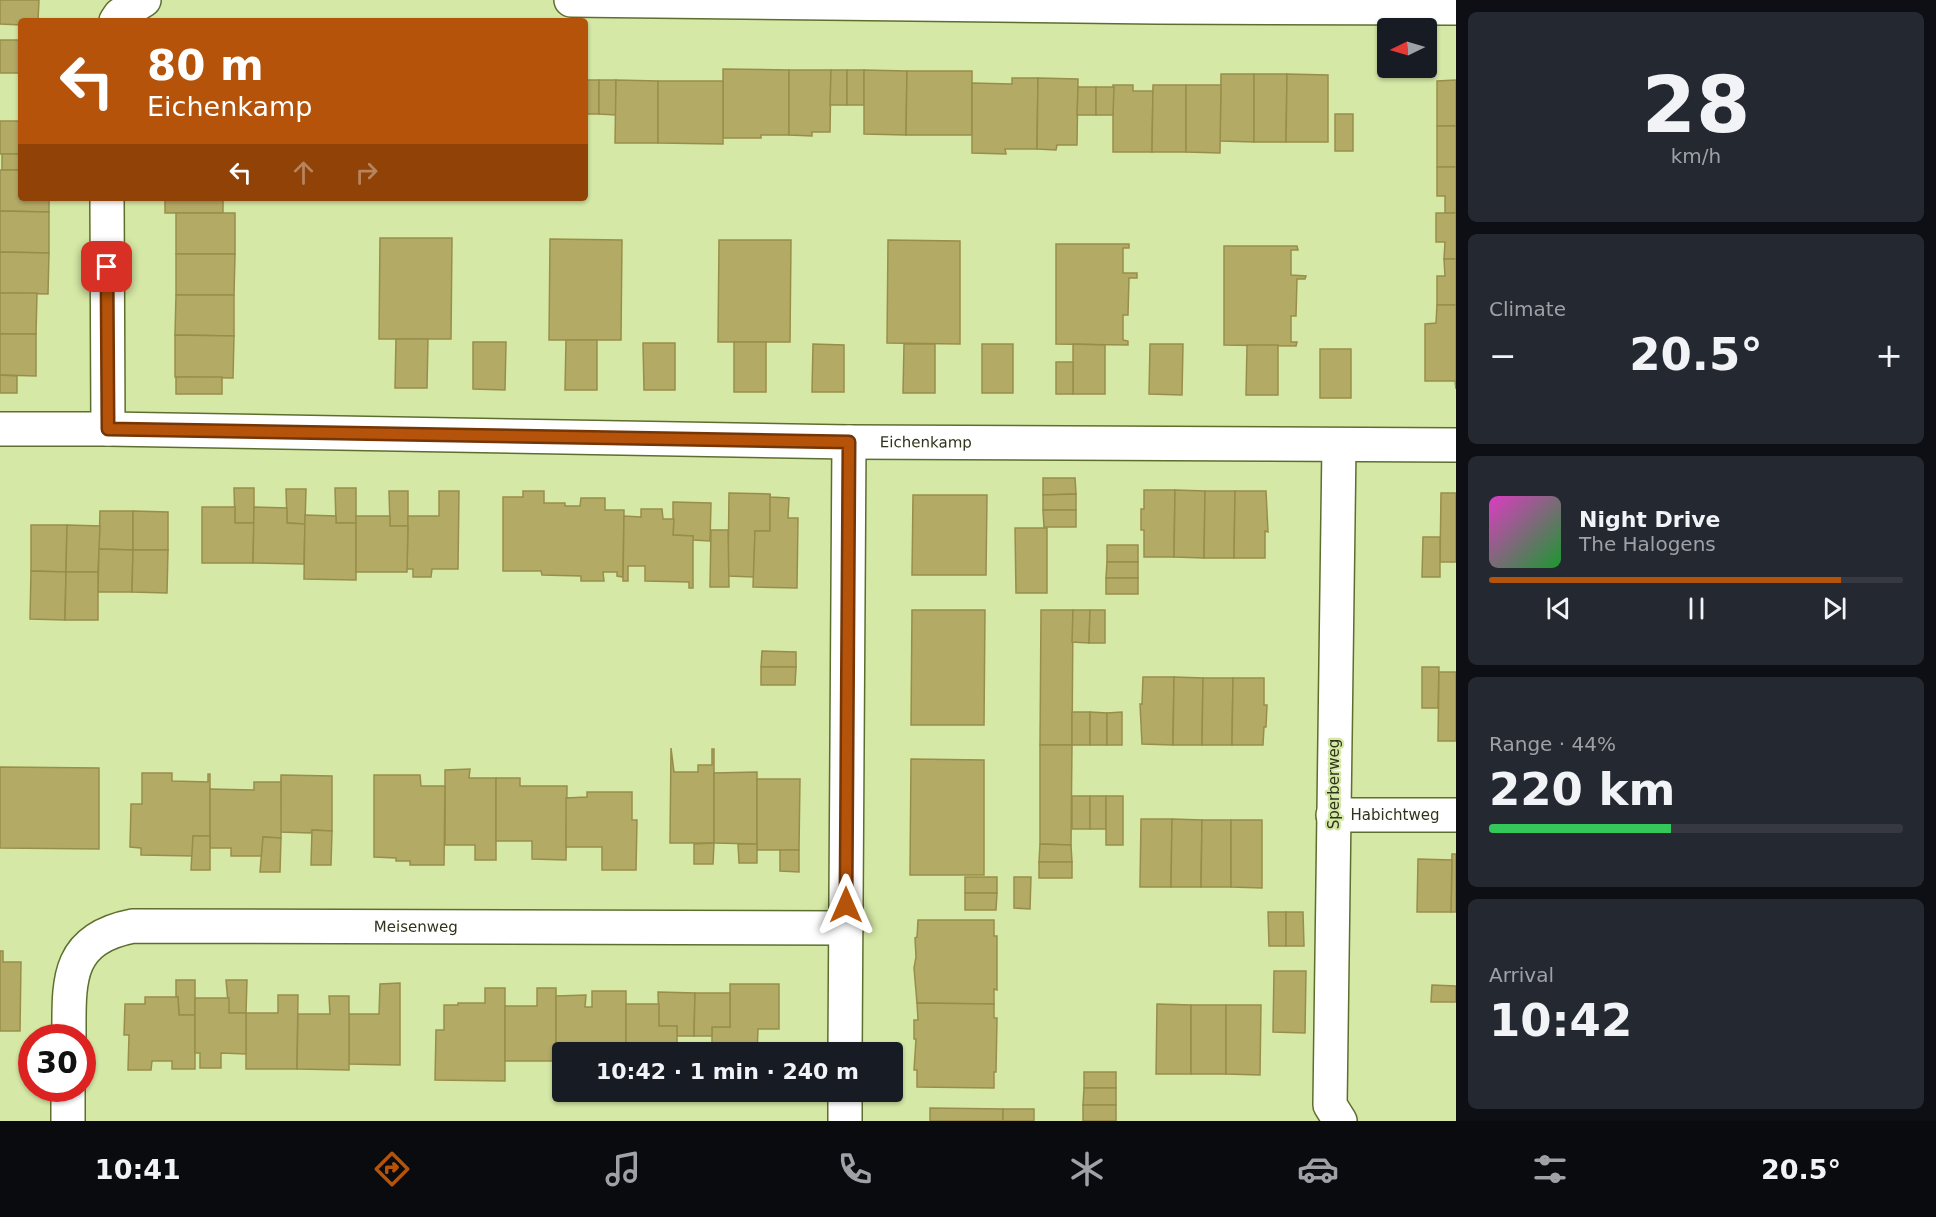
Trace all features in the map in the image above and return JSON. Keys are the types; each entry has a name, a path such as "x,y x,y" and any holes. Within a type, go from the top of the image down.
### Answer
{"street":[{"path":"118,18 144,0"},
{"path":"571,0 1456,8"},
{"path":"107,201 108,429"},
{"name":"Eichenkamp","path":"0,429 849,442 1456,444"},
{"path":"845,1042 849,442"},
{"name":"Sperberweg","path":"1339,444 1330,1105 1340,1121"},
{"name":"Habichtweg","path":"1334,815 1456,815"},
{"name":"Meisenweg","path":"69,1024 71,980 76,961 90,944 103,935 117,928 133,926 846,928"},
{"path":"68,1102 68,1121"},
{"path":"845,1102 845,1121"}],"building":[{"path":"0,0 39,0 38,18 18,18 18,25 0,24"},
{"path":"0,40 18,40 18,73 0,73"},
{"path":"723,69 789,70 789,135 723,138"},
{"path":"789,70 831,70 830,132 812,132 812,136 789,135"},
{"path":"831,70 847,70 847,105 830,105"},
{"path":"847,70 864,70 864,105 847,105"},
{"path":"864,70 907,71 906,135 864,134"},
{"path":"907,71 972,71 972,135 906,135"},
{"path":"1221,74 1254,74 1254,142 1220,141"},
{"path":"1254,74 1287,74 1286,142 1254,142"},
{"path":"1287,74 1328,75 1328,142 1286,142"},
{"path":"1012,78 1038,78 1037,149 1005,149 1006,154 972,153 972,83 1012,84"},
{"path":"1038,78 1078,79 1077,145 1057,145 1056,150 1037,149"},
{"path":"588,80 599,80 599,114 588,114"},
{"path":"599,80 616,80 616,115 599,114"},
{"path":"616,80 658,81 658,143 615,143"},
{"path":"1456,80 1456,126 1437,126 1437,81"},
{"path":"658,81 723,81 723,144 658,143"},
{"path":"1113,85 1133,85 1133,91 1153,91 1152,152 1113,152"},
{"path":"1153,85 1186,85 1186,152 1152,152"},
{"path":"1186,85 1221,85 1220,153 1186,152"},
{"path":"1078,87 1096,87 1096,115 1077,115"},
{"path":"1096,87 1114,87 1113,115 1096,115"},
{"path":"1335,114 1353,114 1353,151 1335,151"},
{"path":"0,121 18,121 18,154 0,154"},
{"path":"1437,126 1456,126 1456,167 1437,167"},
{"path":"2,154 18,154 18,170 2,170"},
{"path":"1437,167 1456,167 1456,213 1445,213 1445,196 1437,196"},
{"path":"0,170 18,170 18,201 49,201 49,212 0,211"},
{"path":"165,201 223,201 223,213 165,213"},
{"path":"0,211 49,212 49,253 0,252"},
{"path":"176,213 235,213 235,254 176,254"},
{"path":"1436,213 1456,213 1456,259 1444,259 1445,242 1436,242"},
{"path":"380,238 452,238 451,339 379,339"},
{"path":"550,239 622,240 621,340 549,340"},
{"path":"719,240 791,240 790,342 718,342"},
{"path":"888,240 960,241 960,344 887,343"},
{"path":"1056,244 1129,244 1129,248 1123,248 1123,273 1137,273 1137,278 1129,278 1128,315 1123,315 1123,340 1128,341 1128,345 1056,344"},
{"path":"1224,246 1297,246 1298,250 1291,250 1291,275 1306,276 1305,279 1297,279 1296,316 1291,316 1291,342 1297,342 1296,346 1224,345"},
{"path":"0,252 49,253 48,294 0,293"},
{"path":"176,254 235,254 234,295 176,295"},
{"path":"1444,259 1456,259 1456,305 1437,305 1437,276 1445,276"},
{"path":"0,293 37,293 36,334 0,334"},
{"path":"176,295 234,295 234,336 175,335"},
{"path":"1437,305 1456,305 1456,389 1455,381 1425,381 1425,324 1436,323"},
{"path":"0,334 36,334 36,376 0,375"},
{"path":"175,335 234,336 233,378 175,377"},
{"path":"396,339 428,339 427,388 395,388"},
{"path":"566,340 597,340 597,390 565,390"},
{"path":"473,342 506,342 505,390 473,389"},
{"path":"734,342 766,342 766,392 734,392"},
{"path":"643,343 675,343 675,390 644,390"},
{"path":"813,344 844,345 844,392 812,392"},
{"path":"904,344 935,344 935,393 903,393"},
{"path":"982,344 1013,344 1013,393 982,393"},
{"path":"1073,344 1105,345 1105,394 1073,394"},
{"path":"1150,344 1183,344 1182,395 1149,394"},
{"path":"1247,345 1278,345 1278,395 1246,395"},
{"path":"1320,349 1351,349 1351,398 1320,398"},
{"path":"1056,362 1073,362 1073,394 1056,394"},
{"path":"0,375 17,376 17,393 0,393"},
{"path":"176,377 222,377 222,394 176,394"},
{"path":"1043,478 1075,478 1076,494 1043,495"},
{"path":"234,488 254,488 254,523 235,523"},
{"path":"335,488 356,488 356,523 336,523"},
{"path":"286,489 306,489 305,524 287,523"},
{"path":"1144,490 1175,490 1174,557 1144,557 1141,509 1144,509"},
{"path":"1175,490 1205,491 1204,558 1174,557"},
{"path":"389,491 408,491 408,526 390,526"},
{"path":"439,491 459,491 458,569 432,569 431,577 413,577 413,569 407,569 408,516 439,516"},
{"path":"523,491 544,491 544,503 565,503 565,506 580,506 581,498 605,498 605,510 624,510 623,577 617,576 617,572 603,572 604,581 581,581 581,576 542,575 541,571 503,571 503,497 523,497"},
{"path":"1205,491 1235,491 1234,558 1204,558"},
{"path":"1235,491 1266,491 1268,532 1265,531 1265,558 1234,558"},
{"path":"729,493 770,494 770,531 755,531 754,577 728,576"},
{"path":"1441,493 1456,493 1456,562 1440,562"},
{"path":"1076,494 1076,510 1043,510 1043,495"},
{"path":"913,495 987,495 986,575 912,575"},
{"path":"770,497 789,498 788,518 798,518 797,588 753,587 755,531 770,531"},
{"path":"673,502 711,503 710,541 693,540 693,536 673,535"},
{"path":"202,507 235,507 235,523 254,523 253,563 202,563"},
{"path":"254,507 287,508 287,523 305,524 304,564 253,563"},
{"path":"641,509 662,509 663,519 674,519 673,535 693,536 693,588 689,588 689,582 645,581 645,566 628,566 628,581 623,581 624,516 641,517"},
{"path":"1043,510 1076,510 1076,527 1044,527"},
{"path":"100,511 133,511 133,550 99,549"},
{"path":"133,511 168,512 168,550 133,550"},
{"path":"305,515 336,516 336,523 356,523 356,580 304,579"},
{"path":"356,516 390,516 390,526 408,526 407,572 356,572"},
{"path":"31,525 67,525 66,572 31,571"},
{"path":"67,525 100,526 98,572 66,572"},
{"path":"1015,528 1047,528 1047,593 1016,593"},
{"path":"711,530 728,530 729,587 710,587"},
{"path":"1423,537 1440,537 1440,577 1422,577"},
{"path":"1107,545 1138,545 1138,562 1107,562"},
{"path":"99,549 133,550 132,592 98,592"},
{"path":"133,550 168,550 167,593 132,592"},
{"path":"1107,562 1138,562 1138,578 1106,578"},
{"path":"31,571 66,572 65,620 30,619"},
{"path":"66,572 98,572 98,620 65,620"},
{"path":"1106,578 1138,578 1138,594 1106,594"},
{"path":"912,610 985,610 984,725 911,725"},
{"path":"1041,610 1073,610 1072,745 1040,745"},
{"path":"1073,610 1090,610 1089,643 1072,642"},
{"path":"1090,610 1105,610 1105,643 1089,643"},
{"path":"762,651 796,652 796,667 761,667"},
{"path":"761,667 796,667 795,685 761,685"},
{"path":"1422,667 1439,667 1438,708 1422,708"},
{"path":"1439,672 1456,672 1456,741 1438,741"},
{"path":"1143,677 1174,677 1173,745 1142,744 1140,704 1142,704"},
{"path":"1174,677 1203,678 1202,745 1173,745"},
{"path":"1203,678 1233,678 1232,745 1202,745"},
{"path":"1233,678 1264,678 1264,705 1267,705 1263,745 1232,745"},
{"path":"1072,712 1090,712 1090,745 1072,745"},
{"path":"1090,712 1107,713 1107,745 1090,745"},
{"path":"1122,712 1122,745 1107,745 1107,713"},
{"path":"1040,745 1072,745 1071,845 1040,844"},
{"path":"671,748 674,772 698,772 698,765 712,765 712,749 714,749 714,843 670,843"},
{"path":"911,759 984,760 984,875 910,875"},
{"path":"0,767 99,768 99,849 0,848"},
{"path":"470,769 469,778 496,778 496,860 475,860 475,845 445,845 445,770"},
{"path":"757,772 757,844 714,843 714,773"},
{"path":"142,773 172,773 172,781 208,782 208,774 210,774 210,836 193,836 193,856 141,855 141,848 130,847 131,804 142,804"},
{"path":"281,775 332,776 332,831 280,832"},
{"path":"374,775 420,775 421,786 445,786 444,865 410,865 410,861 374,857"},
{"path":"496,778 520,778 520,786 567,786 566,860 532,859 532,841 496,841"},
{"path":"757,779 800,779 799,850 757,850"},
{"path":"254,782 281,782 281,838 263,837 263,856 231,856 231,848 210,848 210,789 254,790"},
{"path":"587,792 632,792 632,820 637,820 636,870 602,870 602,847 566,847 566,798 587,797"},
{"path":"1072,796 1090,796 1090,829 1072,829"},
{"path":"1090,796 1106,796 1106,829 1090,829"},
{"path":"1106,796 1123,796 1123,845 1106,845"},
{"path":"1141,819 1172,819 1171,887 1140,887"},
{"path":"1172,819 1202,820 1201,887 1171,887"},
{"path":"1202,820 1231,820 1231,887 1201,887"},
{"path":"1231,820 1262,820 1262,888 1231,887"},
{"path":"312,830 332,831 331,865 311,865"},
{"path":"193,836 210,836 210,870 191,870"},
{"path":"263,837 281,838 280,872 260,872"},
{"path":"714,843 713,864 694,864 694,844"},
{"path":"738,844 757,844 757,863 739,863"},
{"path":"1040,844 1071,845 1072,862 1039,862"},
{"path":"780,850 799,850 799,872 780,871"},
{"path":"1452,854 1456,854 1456,912 1451,912"},
{"path":"1418,859 1452,860 1451,912 1417,912"},
{"path":"1039,862 1072,862 1072,878 1039,878"},
{"path":"965,877 997,877 997,893 965,893"},
{"path":"1014,877 1031,877 1030,909 1014,908"},
{"path":"965,893 997,893 996,910 965,910"},
{"path":"1268,912 1286,912 1286,946 1269,946"},
{"path":"1286,912 1303,912 1304,946 1286,946"},
{"path":"918,920 994,920 994,936 997,936 997,990 994,989 994,1004 917,1003 914,968"},
{"path":"0,951 3,951 3,962 21,962 20,1024 18,1024 18,1031 0,1031"},
{"path":"1274,971 1306,971 1305,1033 1273,1032"},
{"path":"176,980 195,980 195,1015 179,1015"},
{"path":"226,980 247,980 246,1013 229,1013"},
{"path":"400,983 400,1065 349,1064 349,1014 379,1014 380,984"},
{"path":"730,984 779,984 779,1029 758,1029 757,1042 712,1042 712,1027 730,1027"},
{"path":"1432,985 1456,986 1456,1002 1431,1002"},
{"path":"485,988 505,988 505,1081 435,1080 436,1030 444,1030 444,1005 485,1003"},
{"path":"537,988 556,988 556,1042 552,1042 552,1061 505,1061 505,1006 537,1006"},
{"path":"592,991 626,991 626,1042 556,1042 556,996 586,995 585,1007 592,1007"},
{"path":"658,992 695,993 694,1036 677,1036 677,1026 659,1026"},
{"path":"695,993 730,993 730,1027 712,1027 712,1036 694,1036"},
{"path":"278,995 298,995 297,1069 246,1069 246,1013 278,1013"},
{"path":"329,996 349,996 349,1070 297,1069 298,1014 330,1014"},
{"path":"145,997 178,997 179,1015 195,1015 195,1069 172,1069 172,1061 152,1061 151,1070 128,1070 129,1035 124,1035 125,1004 145,1004"},
{"path":"195,998 229,998 229,1013 246,1013 246,1054 221,1053 221,1068 200,1068 200,1053 195,1053"},
{"path":"917,1003 994,1004 994,1018 997,1018 994,1088 917,1087 917,1070 914,1070 916,1039 914,1039 914,1020 918,1020"},
{"path":"626,1004 659,1004 659,1026 677,1026 677,1042 626,1042"},
{"path":"1157,1004 1191,1005 1191,1074 1156,1074"},
{"path":"1191,1005 1226,1005 1226,1074 1191,1074"},
{"path":"1226,1005 1261,1005 1260,1075 1226,1074"},
{"path":"1084,1072 1116,1072 1116,1088 1084,1088"},
{"path":"1084,1088 1116,1088 1116,1105 1083,1105"},
{"path":"1083,1105 1116,1105 1116,1121 1083,1121"},
{"path":"930,1108 1003,1109 1003,1121 930,1121"},
{"path":"1003,1109 1034,1109 1034,1121 1003,1121"}],"route":[{"path":"107,267 108,429 849,442 846,905"}]}
